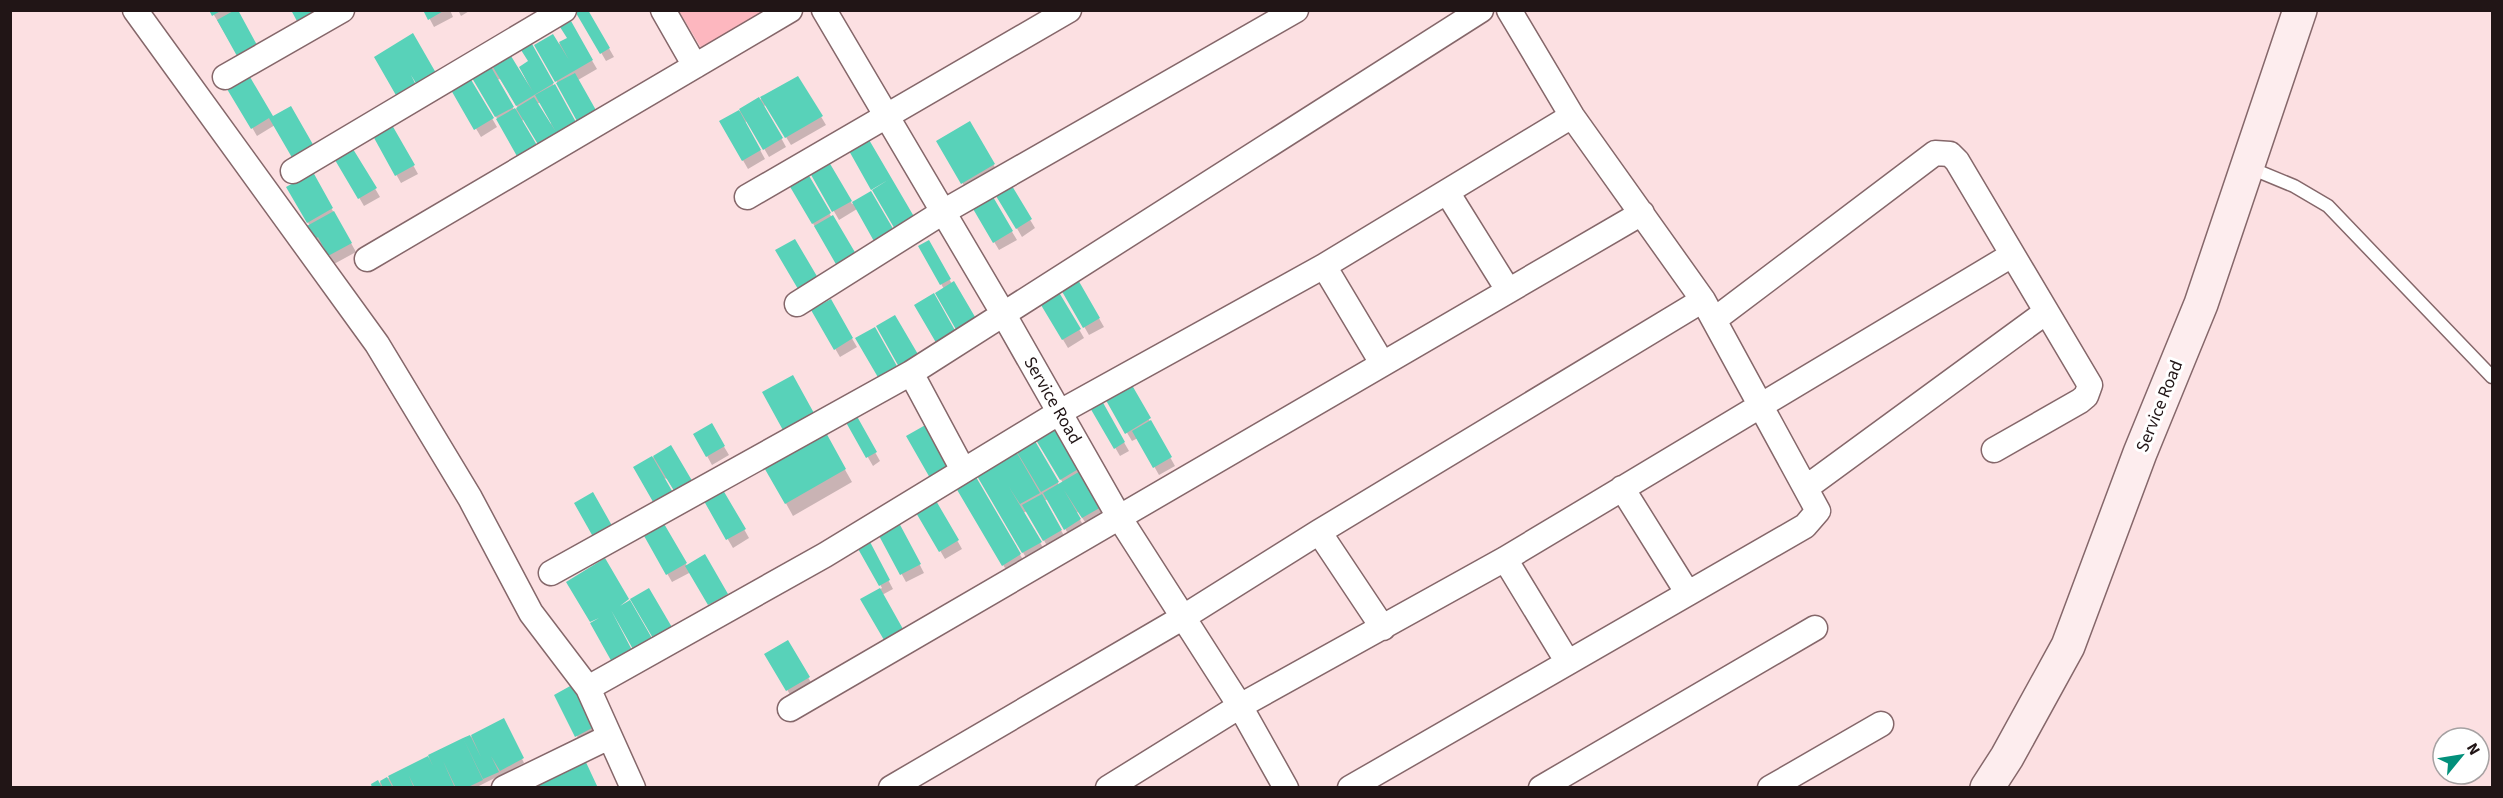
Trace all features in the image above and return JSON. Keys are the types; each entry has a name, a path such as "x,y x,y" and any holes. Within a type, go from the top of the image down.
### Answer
{"street":[{"path":"135,10 376,344 470,498 531,613 588,688 633,788"},
{"path":"225,77 342,10"},
{"path":"293,171 564,10"},
{"path":"663,10 695,66"},
{"path":"367,259 790,10"},
{"name":"Service Road","path":"824,10 1004,315 1119,517 1240,706 1287,788"},
{"path":"747,197 1069,10"},
{"path":"797,304 944,212 1296,10"},
{"path":"551,573 911,373 1481,10"},
{"path":"1350,788 1805,526 1818,511 1709,310 1572,116 1509,10"},
{"name":"Service Road","path":"1987,788 2007,757 2068,646 2140,453 2201,304 2300,10"},
{"path":"588,688 825,555 1060,412 1323,266 1572,116"},
{"path":"891,788 1182,618 1318,532 1709,310 1935,153 1950,154 1957,161 2086,378 2090,389 2080,402 1994,450"},
{"path":"1448,192 1508,290"},
{"path":"790,709 1642,213"},
{"path":"1108,788 1240,706 1505,559 2012,255"},
{"path":"1323,266 1382,363"},
{"path":"1807,487 2046,312"},
{"path":"911,373 963,470"},
{"path":"1622,488 1687,592"},
{"path":"1318,532 1383,628"},
{"path":"1505,559 1567,661"},
{"path":"1541,788 1815,628"},
{"path":"1770,788 1881,724"},
{"path":"504,788 609,737"}],"lane":[{"path":"2247,166 2294,186 2328,206 2493,376"}],"shaded area":[{"path":"679,11 777,11 704,53"}],"building":[{"path":"209,10 222,10 212,16"},
{"path":"238,10 257,45 237,56 217,20"},
{"path":"291,10 319,10 298,23"},
{"path":"423,10 445,10 428,20"},
{"path":"580,10 588,10 610,48 600,54 576,13"},
{"path":"571,21 593,60 555,82 534,45 553,34 569,60 559,42 567,38 560,27"},
{"path":"413,33 436,73 417,85 411,75 416,85 397,97 374,57"},
{"path":"532,44 554,83 516,106 493,67 511,56 533,92 519,67 528,61 521,50"},
{"path":"491,67 514,107 495,117 472,78"},
{"path":"575,73 597,112 578,123 556,83"},
{"path":"798,76 823,116 785,138 760,97"},
{"path":"250,77 273,116 291,106 315,148 294,161 269,118 251,129 227,89"},
{"path":"470,78 494,118 474,130 451,90"},
{"path":"555,84 577,124 539,146 516,108 534,97 556,132 535,95"},
{"path":"759,97 783,138 763,150 739,109"},
{"path":"515,108 538,147 518,158 496,119"},
{"path":"739,110 761,150 742,161 719,121"},
{"path":"970,121 995,164 961,184 936,141"},
{"path":"392,125 415,165 395,176 373,136"},
{"path":"868,138 916,220 896,231 872,190 888,180 871,190 848,149"},
{"path":"353,149 377,188 358,199 335,160"},
{"path":"829,162 852,201 832,212 810,173"},
{"path":"313,172 333,208 307,223 286,187"},
{"path":"808,174 831,213 812,224 789,185"},
{"path":"1009,181 1032,219 1016,229 993,191"},
{"path":"989,190 1013,231 993,243 969,202"},
{"path":"871,191 895,232 875,243 852,202"},
{"path":"334,211 352,243 328,256 318,237 312,241 305,227"},
{"path":"833,215 856,254 837,266 814,226"},
{"path":"795,239 818,278 798,289 775,250"},
{"path":"929,240 951,279 940,285 918,246"},
{"path":"1077,278 1100,318 1083,328 1060,288"},
{"path":"954,281 978,322 958,333 935,293"},
{"path":"1057,289 1081,329 1062,340 1038,300"},
{"path":"934,293 957,334 938,346 914,305"},
{"path":"831,299 853,338 834,350 811,310"},
{"path":"895,315 919,356 899,367 876,326"},
{"path":"875,327 898,368 879,379 855,338"},
{"path":"793,375 815,415 784,432 762,392"},
{"path":"1129,380 1151,418 1125,434 1103,395"},
{"path":"1101,399 1125,442 1114,449 1089,406"},
{"path":"854,411 877,452 866,458 843,417"},
{"path":"1151,420 1172,457 1153,468 1132,431"},
{"path":"712,423 725,446 706,457 693,434"},
{"path":"929,423 953,465 930,478 906,436"},
{"path":"1057,428 1080,468 1060,480 1036,440"},
{"path":"824,429 846,469 785,504 762,464"},
{"path":"1035,441 1059,482 1041,492 1017,452"},
{"path":"671,445 694,484 676,494 653,456"},
{"path":"1017,453 1040,493 1020,504 1009,487 1042,542 1022,553 977,476"},
{"path":"652,456 675,496 656,507 633,467"},
{"path":"1082,470 1103,506 1082,518 1064,490 1081,519 1064,530 1043,493"},
{"path":"976,477 1021,554 1002,566 956,488"},
{"path":"723,490 746,529 726,540 704,501"},
{"path":"593,492 615,531 596,542 574,503"},
{"path":"1042,494 1062,530 1043,541 1022,505"},
{"path":"935,499 959,540 939,552 915,511"},
{"path":"898,521 921,564 900,575 877,532"},
{"path":"663,522 687,563 666,575 643,534"},
{"path":"869,540 890,580 879,586 857,547"},
{"path":"705,554 728,594 708,605 685,566"},
{"path":"605,558 629,599 620,606 630,600 653,640 634,651 611,610 633,652 613,664 590,623 599,618 590,622 566,582"},
{"path":"649,588 673,629 654,640 630,599"},
{"path":"880,588 903,629 884,640 860,599"},
{"path":"788,640 810,677 786,691 764,654"},
{"path":"572,685 594,727 575,737 554,695"},
{"path":"504,718 524,758 500,771 491,756 499,772 483,779 463,738 470,735 481,757 471,735"},
{"path":"463,738 483,780 466,788 456,788 443,761 455,788 415,788 409,776 414,788 394,788 388,776 428,756 433,766 428,755"},
{"path":"584,758 598,788 523,788"},
{"path":"387,777 393,788 383,788 380,781"},
{"path":"378,780 382,788 372,788 371,784"}]}
